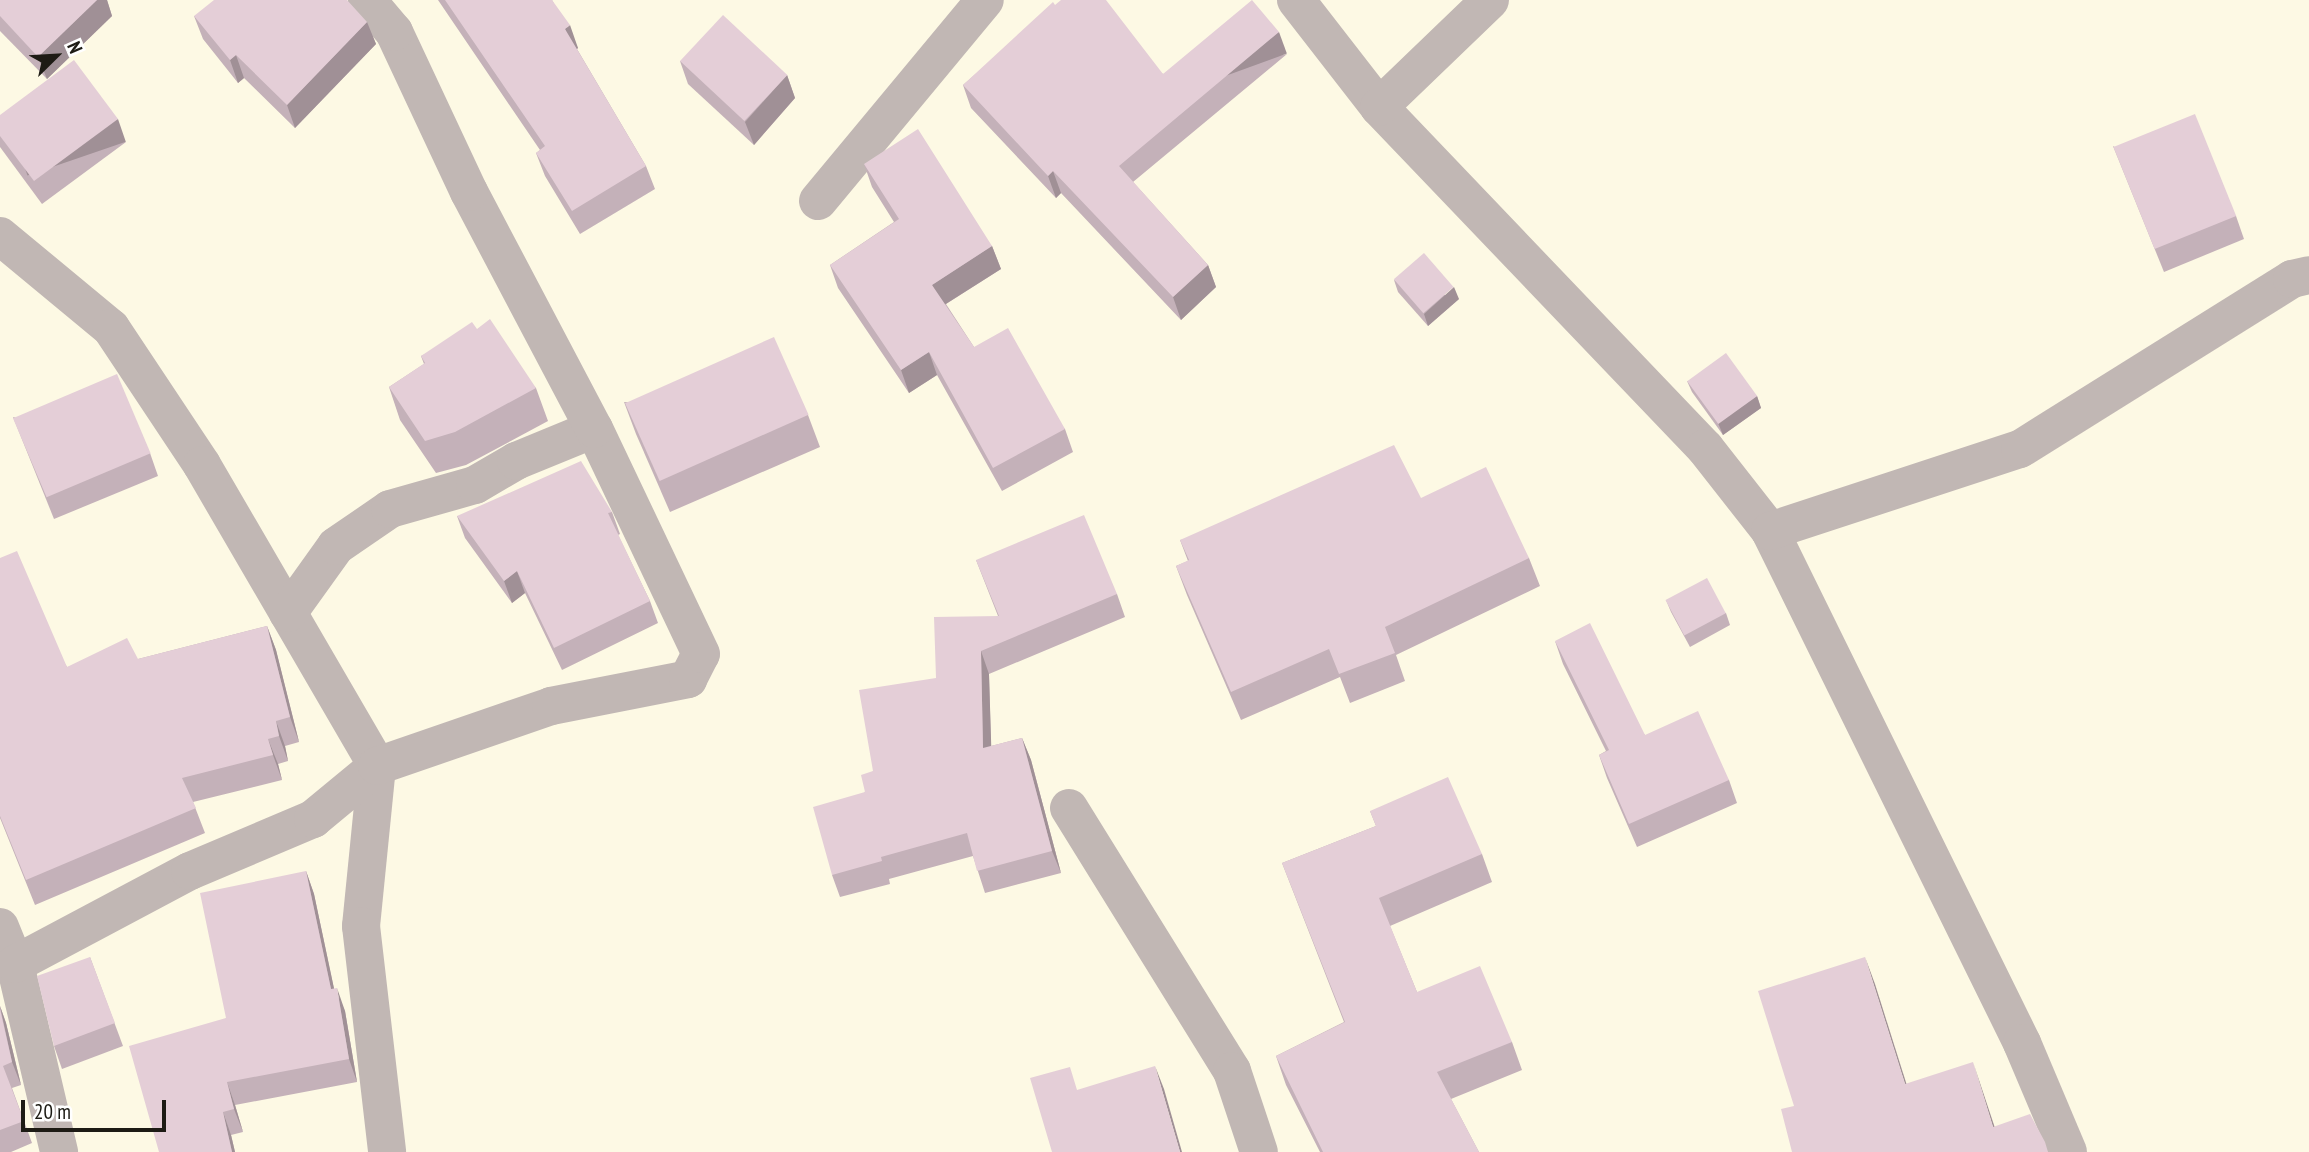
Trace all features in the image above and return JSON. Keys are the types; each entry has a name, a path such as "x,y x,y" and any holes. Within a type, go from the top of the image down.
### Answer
{"street":[{"path":"15,964 190,872 313,819 377,766 551,706 688,679 701,654 594,429 469,192 394,32 367,0"},
{"path":"818,201 985,0"},
{"path":"1296,0 1309,13 1379,107 1705,448 1770,531 2022,1043 2068,1152"},
{"path":"1379,107 1490,0"},
{"path":"0,236 111,328 202,465 377,766 361,926 387,1152"},
{"path":"1770,531 2020,449 2292,278 2309,275"},
{"path":"288,613 336,546 390,509 475,485 516,461 594,429"},
{"path":"1069,808 1232,1071 1259,1152"},
{"path":"0,927 15,964 59,1152"}],"building":[{"path":"0,0 97,0 38,57 0,16"},
{"path":"214,0 347,0 367,22 287,105 236,55 230,60 194,16"},
{"path":"445,0 552,0 570,25 565,29 646,166 572,211 536,153 545,146"},
{"path":"1061,0 1106,0 1163,74 1252,0 1279,32 1119,166 1208,265 1173,297 1053,171 1048,176 963,85 1053,2 1055,5"},
{"path":"723,15 787,75 744,121 680,61"},
{"path":"74,60 118,119 34,181 0,136 0,115"},
{"path":"2195,114 2236,216 2155,249 2113,147"},
{"path":"918,129 992,246 932,285 974,347 1008,328 1065,429 993,468 929,352 901,370 830,265 899,219 864,164"},
{"path":"1424,253 1454,287 1423,313 1394,279"},
{"path":"490,319 536,388 455,432 425,441 389,387 425,363 421,356 472,322 477,329"},
{"path":"774,337 809,415 660,481 625,403"},
{"path":"1726,353 1757,396 1718,424 1687,381"},
{"path":"117,374 151,453 47,497 13,418"},
{"path":"1394,445 1421,498 1486,467 1529,558 1385,627 1395,653 1339,674 1329,649 1231,692 1176,566 1189,560 1180,540"},
{"path":"581,461 612,512 608,513 650,601 554,648 517,571 504,581 457,516"},
{"path":"1084,515 1117,594 981,651 983,748 1022,738 1052,851 977,871 967,833 881,857 882,861 832,875 813,807 865,792 861,775 873,771 859,690 936,678 934,617 999,616 976,560"},
{"path":"17,551 67,667 127,638 138,659 267,626 290,717 276,721 279,736 268,739 273,755 182,778 196,808 26,880 0,816 0,558"},
{"path":"1707,578 1726,613 1684,635 1666,600"},
{"path":"1590,623 1645,735 1698,711 1729,780 1629,824 1599,755 1609,750 1555,641"},
{"path":"1448,777 1482,854 1379,898 1417,992 1480,966 1512,1042 1437,1072 1479,1152 1323,1152 1276,1056 1345,1022 1282,863 1376,826 1370,811"},
{"path":"306,871 331,989 337,988 349,1059 227,1082 234,1109 223,1112 232,1152 159,1152 129,1046 226,1018 200,893"},
{"path":"90,957 115,1023 54,1046 37,976"},
{"path":"1865,957 1905,1084 1973,1062 1993,1127 2030,1114 2048,1152 1792,1152 1781,1109 1794,1106 1758,991"},
{"path":"0,1009 12,1062 3,1066 24,1121 0,1130"},
{"path":"1155,1066 1180,1152 1052,1152 1030,1078 1070,1067 1077,1090"}]}
